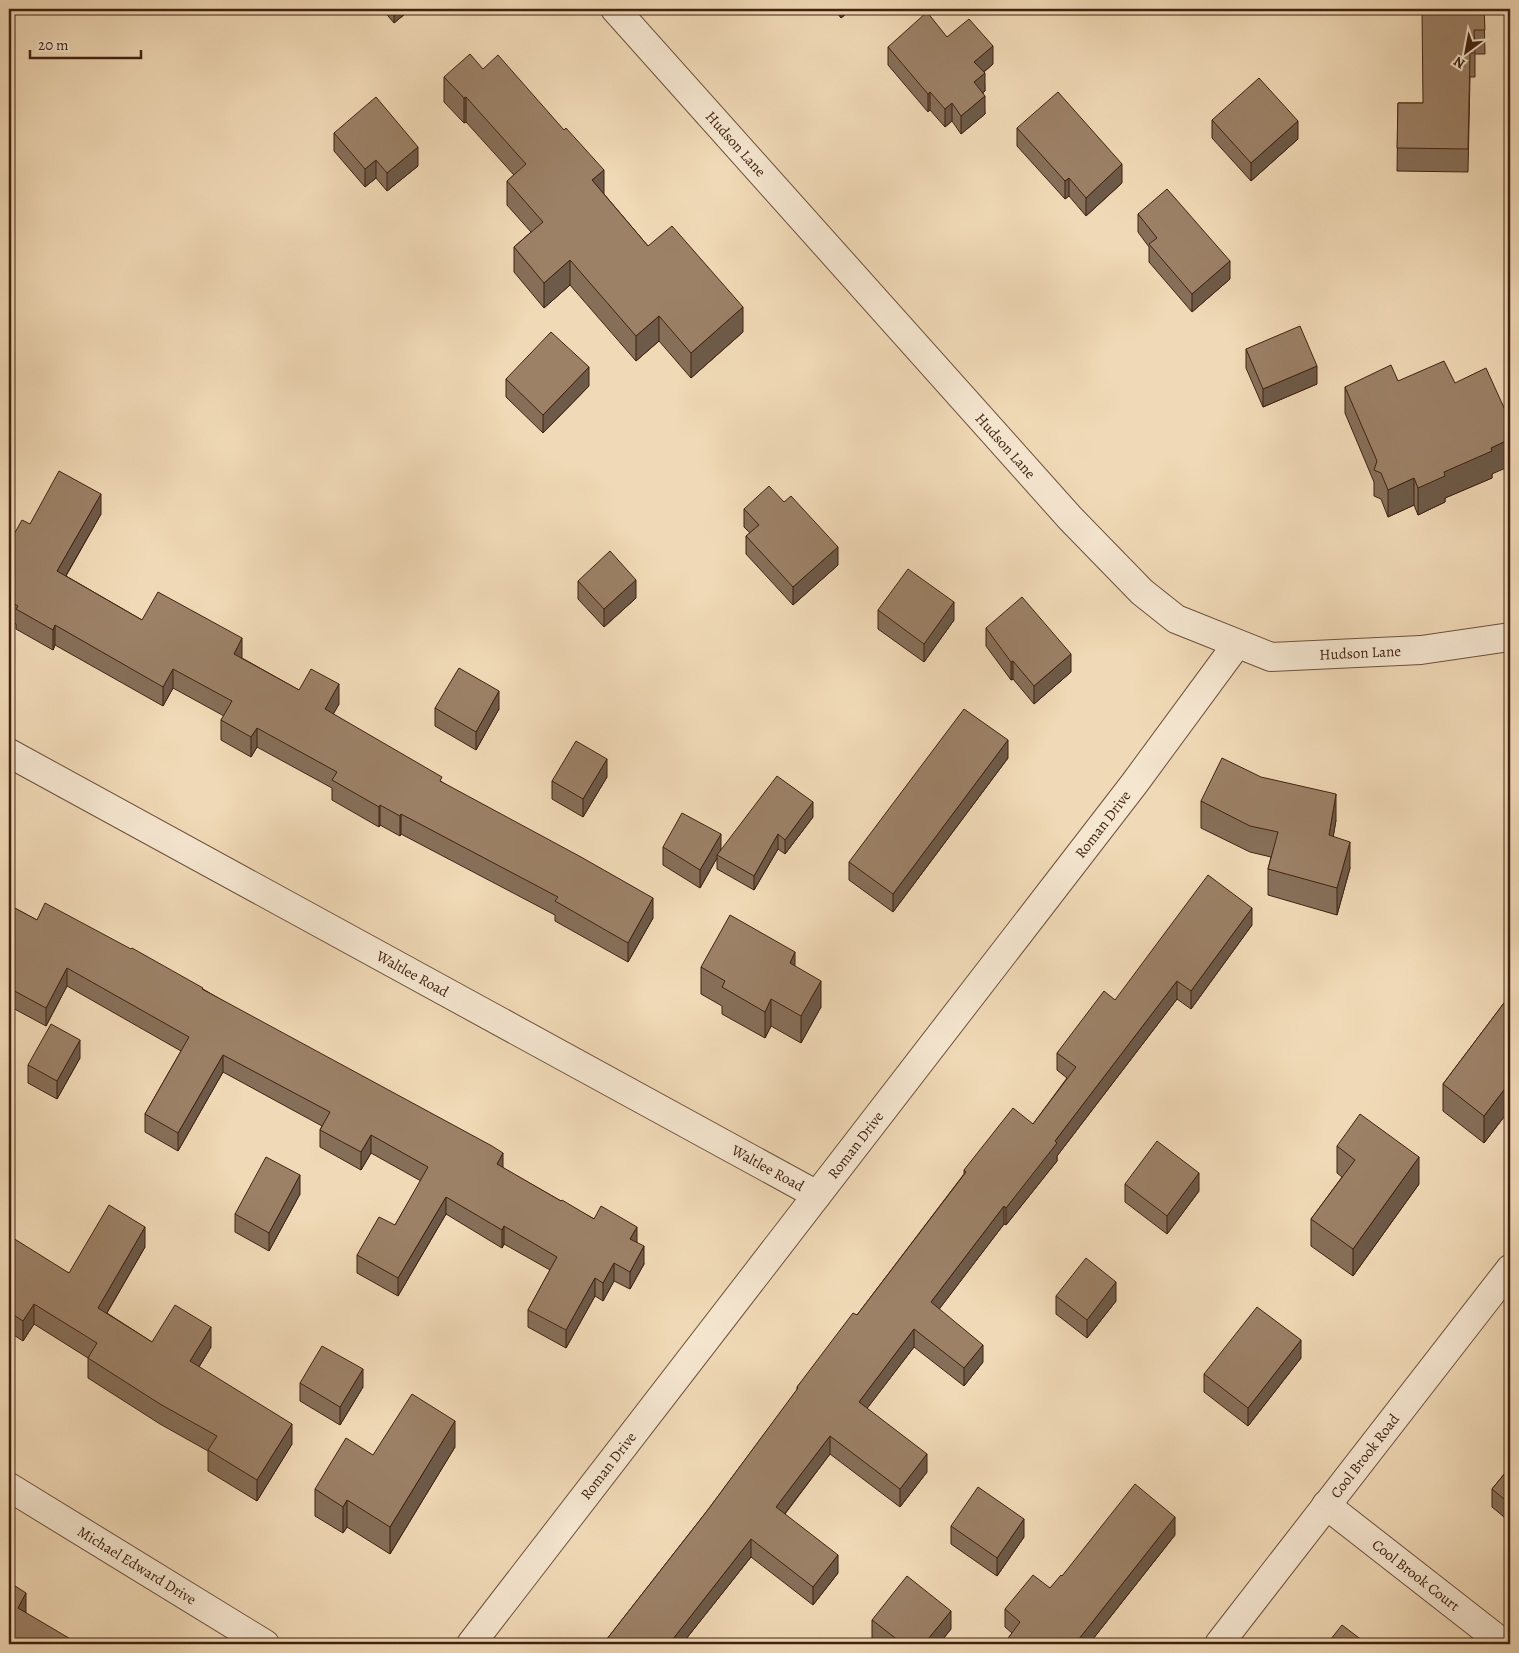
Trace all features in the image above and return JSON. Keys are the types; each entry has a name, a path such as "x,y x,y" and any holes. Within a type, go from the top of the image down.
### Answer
{"street":[{"name":"Hudson Lane","path":"615,9 1057,504 1142,592 1176,619 1271,657 1421,650 1510,638"},
{"name":"Roman Drive","path":"471,1644 1128,792 1237,644"},
{"name":"Waltlee Road","path":"9,753 817,1195"},
{"name":"Cool Brook Road","path":"1219,1644 1510,1270"},
{"name":"Michael Edward Drive","path":"9,1488 265,1644"},
{"name":"Cool Brook Court","path":"1326,1505 1504,1644"}],"building":[{"path":"1422,9 1484,9 1485,30 1474,30 1475,53 1470,53 1468,149 1397,148 1398,103 1423,103"},
{"path":"927,12 947,37 969,19 993,46 974,62 985,73 974,82 985,96 961,116 952,103 945,109 930,92 928,94 888,47"},
{"path":"470,54 483,69 498,55 564,130 566,128 604,170 592,180 648,246 672,226 743,307 691,353 659,316 636,336 570,260 544,283 514,247 543,222 507,181 526,164 466,97 464,98 444,77"},
{"path":"1259,78 1298,121 1251,163 1212,120"},
{"path":"1058,92 1122,164 1086,198 1069,178 1065,181 1017,128"},
{"path":"376,97 418,147 387,173 376,160 365,169 334,133"},
{"path":"1167,189 1230,261 1192,294 1149,244 1157,238 1138,214"},
{"path":"1300,326 1317,366 1263,389 1246,349"},
{"path":"551,332 589,367 543,415 506,379"},
{"path":"1444,361 1455,383 1486,368 1510,421 1510,439 1491,448 1492,451 1444,472 1445,476 1418,488 1414,478 1388,490 1381,473 1374,470 1377,461 1345,387 1391,365 1398,381"},
{"path":"59,471 101,494 57,571 142,620 158,592 242,638 234,654 299,690 311,669 339,684 325,709 442,777 440,781 653,898 628,943 555,901 558,897 401,814 400,816 380,805 379,807 332,780 337,772 257,728 251,737 221,720 232,701 173,669 163,687 55,625 53,630 16,609 18,606 9,601 9,543 22,520 30,524"},
{"path":"769,486 784,502 791,496 838,547 793,587 746,536 759,525 744,509"},
{"path":"610,551 636,580 604,609 578,581"},
{"path":"908,569 954,602 924,644 878,610"},
{"path":"1022,597 1071,654 1034,686 1013,661 1011,662 986,628"},
{"path":"459,668 499,691 476,732 435,708"},
{"path":"964,709 1008,740 893,894 849,862"},
{"path":"576,741 607,759 583,799 552,781"},
{"path":"1222,758 1261,777 1336,794 1329,835 1350,842 1337,888 1268,869 1278,832 1250,826 1201,801"},
{"path":"777,776 813,802 785,840 778,834 754,876 717,855"},
{"path":"682,813 721,834 700,870 663,847"},
{"path":"1208,875 1252,908 1191,991 1177,981 1055,1141 1057,1143 1006,1208 1004,1206 931,1302 983,1345 964,1368 914,1329 859,1402 927,1454 900,1489 830,1436 776,1507 838,1555 813,1587 751,1539 669,1644 603,1644 707,1511 853,1313 857,1315 966,1172 964,1170 1013,1108 1033,1124 1076,1067 1057,1053 1104,991 1115,1000"},
{"path":"45,903 132,948 202,989 492,1146 503,1153 497,1164 561,1201 594,1219 601,1206 637,1227 630,1239 644,1246 630,1272 614,1263 603,1283 595,1278 566,1330 528,1310 557,1257 504,1226 502,1230 446,1197 398,1278 357,1255 379,1217 395,1225 428,1167 371,1135 361,1152 320,1130 330,1112 223,1055 178,1133 145,1114 189,1037 67,968 46,1008 9,988 9,905 37,920"},
{"path":"730,915 795,952 790,963 821,981 801,1016 771,999 765,1012 722,987 725,981 701,967"},
{"path":"1510,995 1510,1082 1484,1116 1443,1084"},
{"path":"51,1024 80,1040 57,1081 28,1065"},
{"path":"1360,1114 1419,1157 1353,1249 1311,1219 1355,1160 1337,1146"},
{"path":"1157,1141 1199,1173 1167,1216 1125,1184"},
{"path":"266,1157 300,1175 269,1233 235,1214"},
{"path":"109,1205 145,1227 98,1308 152,1342 175,1305 211,1327 190,1361 292,1424 257,1480 208,1450 217,1436 160,1404 88,1358 97,1343 34,1304 23,1321 9,1312 9,1246 13,1238 69,1273"},
{"path":"1086,1258 1116,1282 1087,1320 1056,1296"},
{"path":"1257,1307 1301,1340 1248,1408 1204,1374"},
{"path":"322,1346 363,1369 340,1407 300,1383"},
{"path":"412,1394 455,1421 390,1527 347,1500 343,1507 315,1489 346,1438 373,1455"},
{"path":"1510,1467 1510,1504 1492,1489"},
{"path":"1135,1484 1175,1517 1075,1644 1010,1644 1006,1641 1020,1622 1005,1609 1033,1575 1050,1588 1062,1576"},
{"path":"978,1487 1024,1519 997,1558 951,1526"},
{"path":"907,1576 951,1611 924,1644 903,1644 872,1620"},
{"path":"9,1582 26,1593 18,1608 79,1644 9,1644"},
{"path":"1342,1625 1367,1644 1327,1644"}]}
